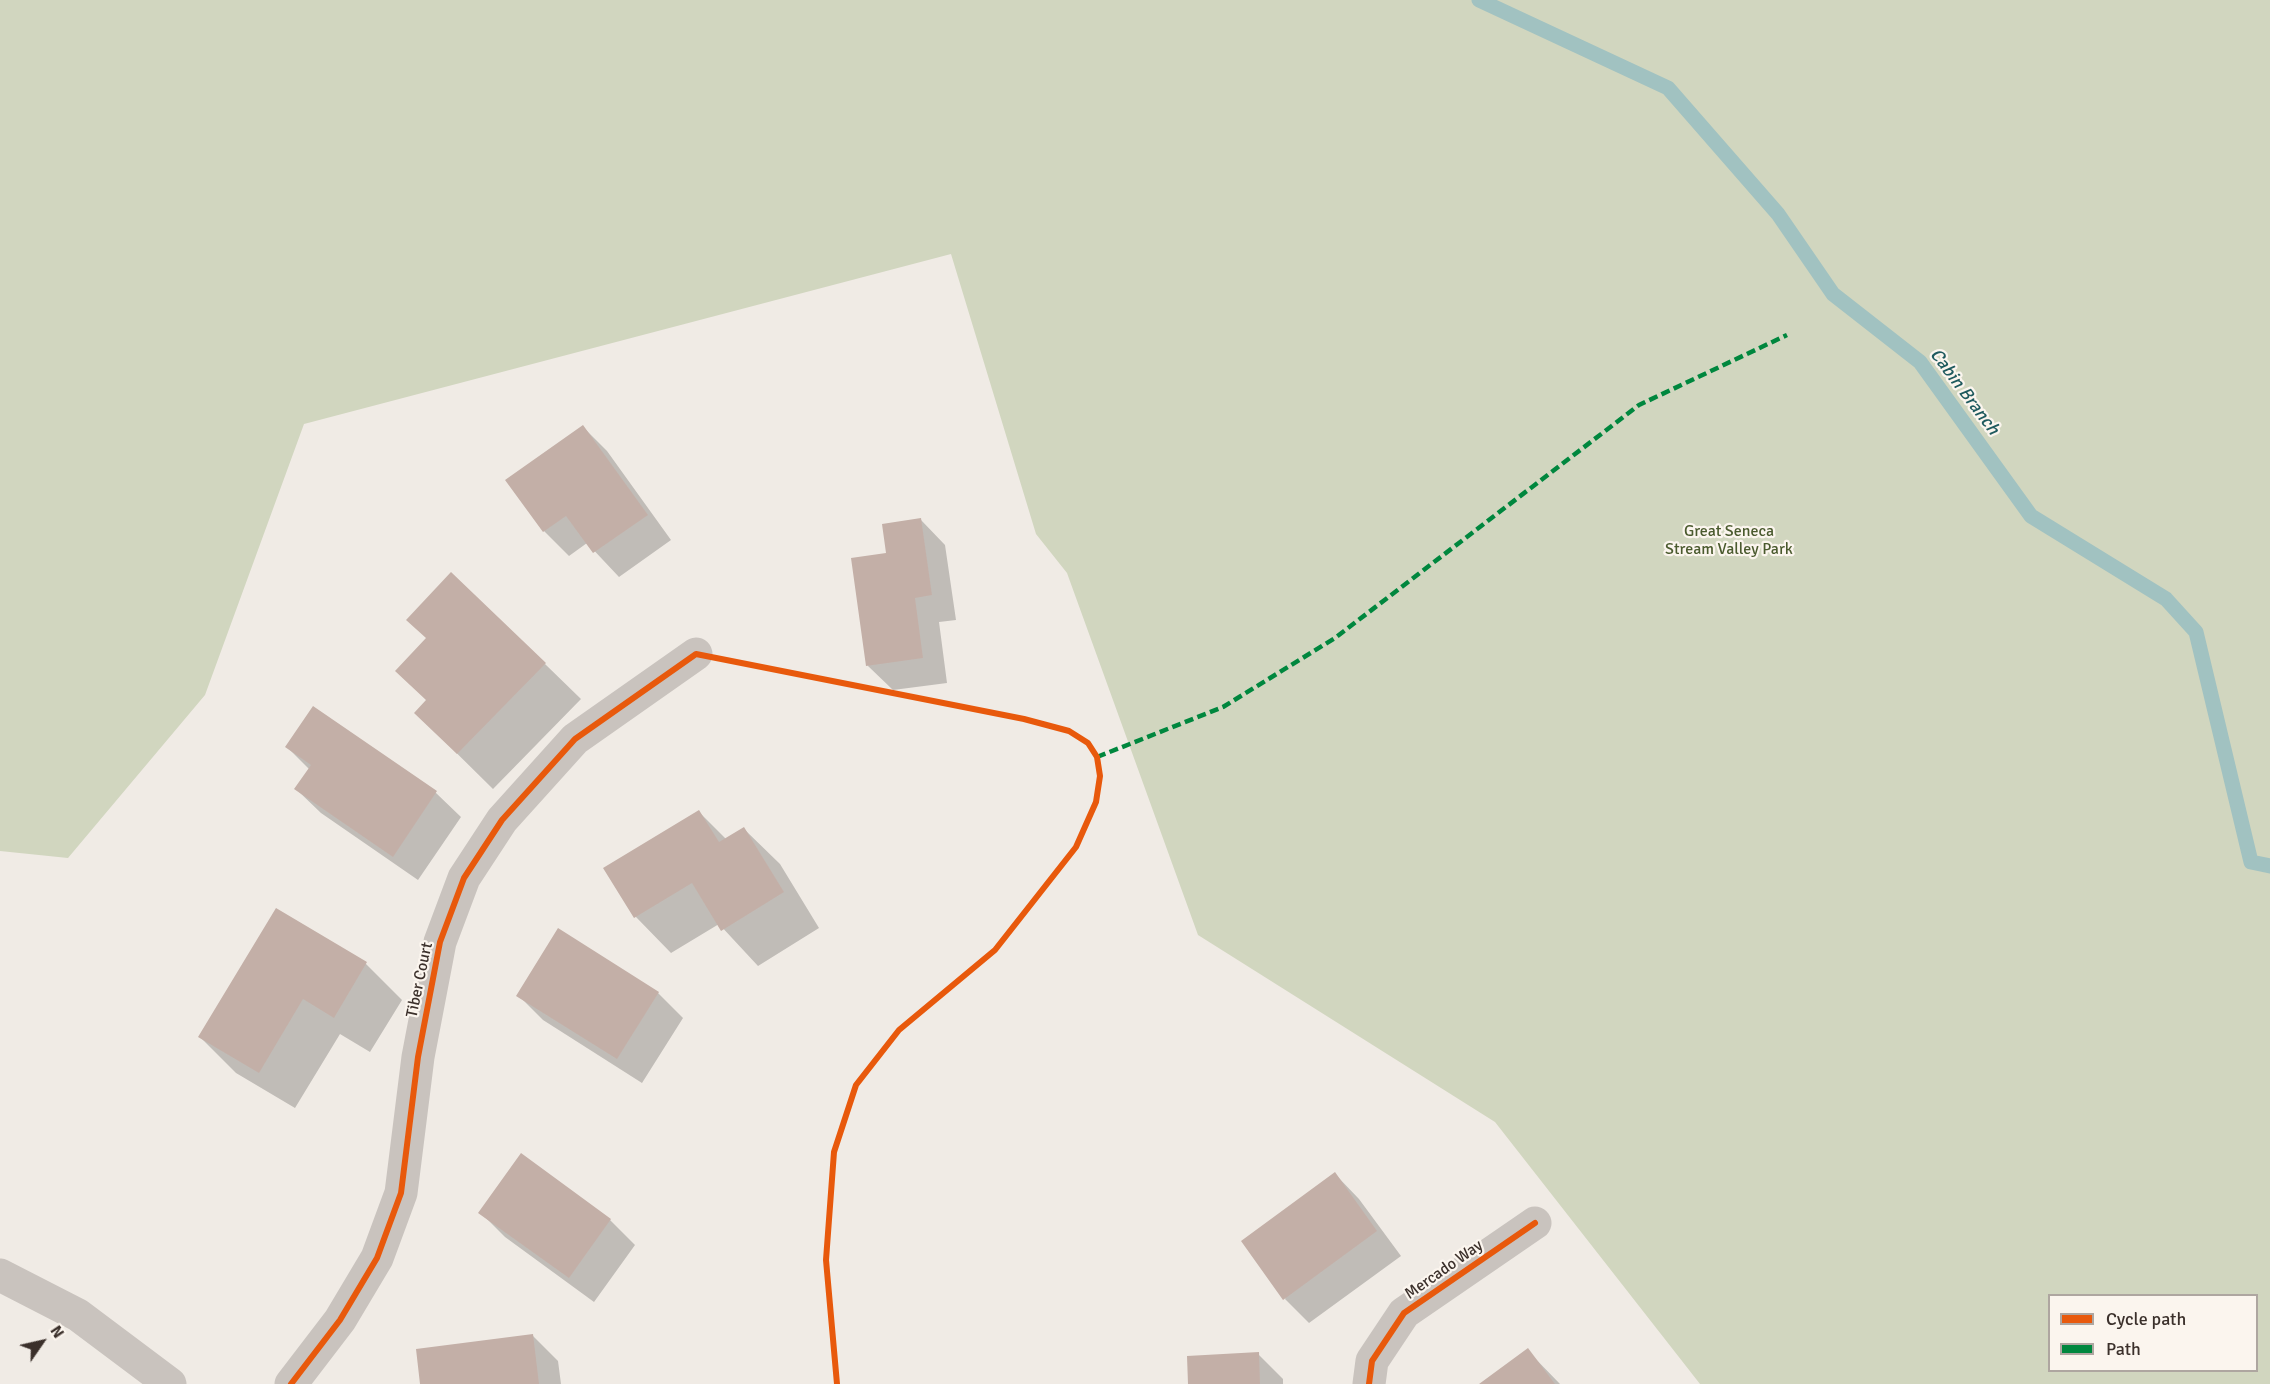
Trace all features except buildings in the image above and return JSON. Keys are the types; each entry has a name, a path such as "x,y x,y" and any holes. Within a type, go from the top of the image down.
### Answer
{"street":[{"name":"Tiber Court","path":"291,1384 340,1320 377,1258 401,1193 418,1057 440,942 464,878 502,820 575,739 696,654"},
{"name":"Mercado Way","path":"1369,1384 1372,1361 1404,1314 1535,1223"},
{"path":"0,1275 78,1316 170,1384"}],"green space":[{"name":"Great Seneca Stream Valley Park","path":"0,0 2270,0 2270,1384 1700,1384 1495,1122 1198,935 1067,573 1036,534 951,254 304,424 205,695 68,858 0,851"}],"waterway":[{"name":"Cabin Branch","path":"1479,0 1668,88 1778,214 1833,294 1920,362 2031,516 2166,599 2196,632 2251,862 2270,866"}],"marked path":[{"path":"1097,757 1223,707 1335,638 1639,405 1787,335"}],"cycle path":[{"path":"291,1384 340,1320 377,1258 401,1193 418,1057 440,942 464,878 502,820 575,739 696,654 1024,719 1069,731 1088,743 1097,757 1100,776 1096,802 1076,847 995,950 899,1030 856,1085 834,1152 826,1260 837,1384"},
{"path":"1369,1384 1372,1361 1404,1313 1535,1223"}]}
